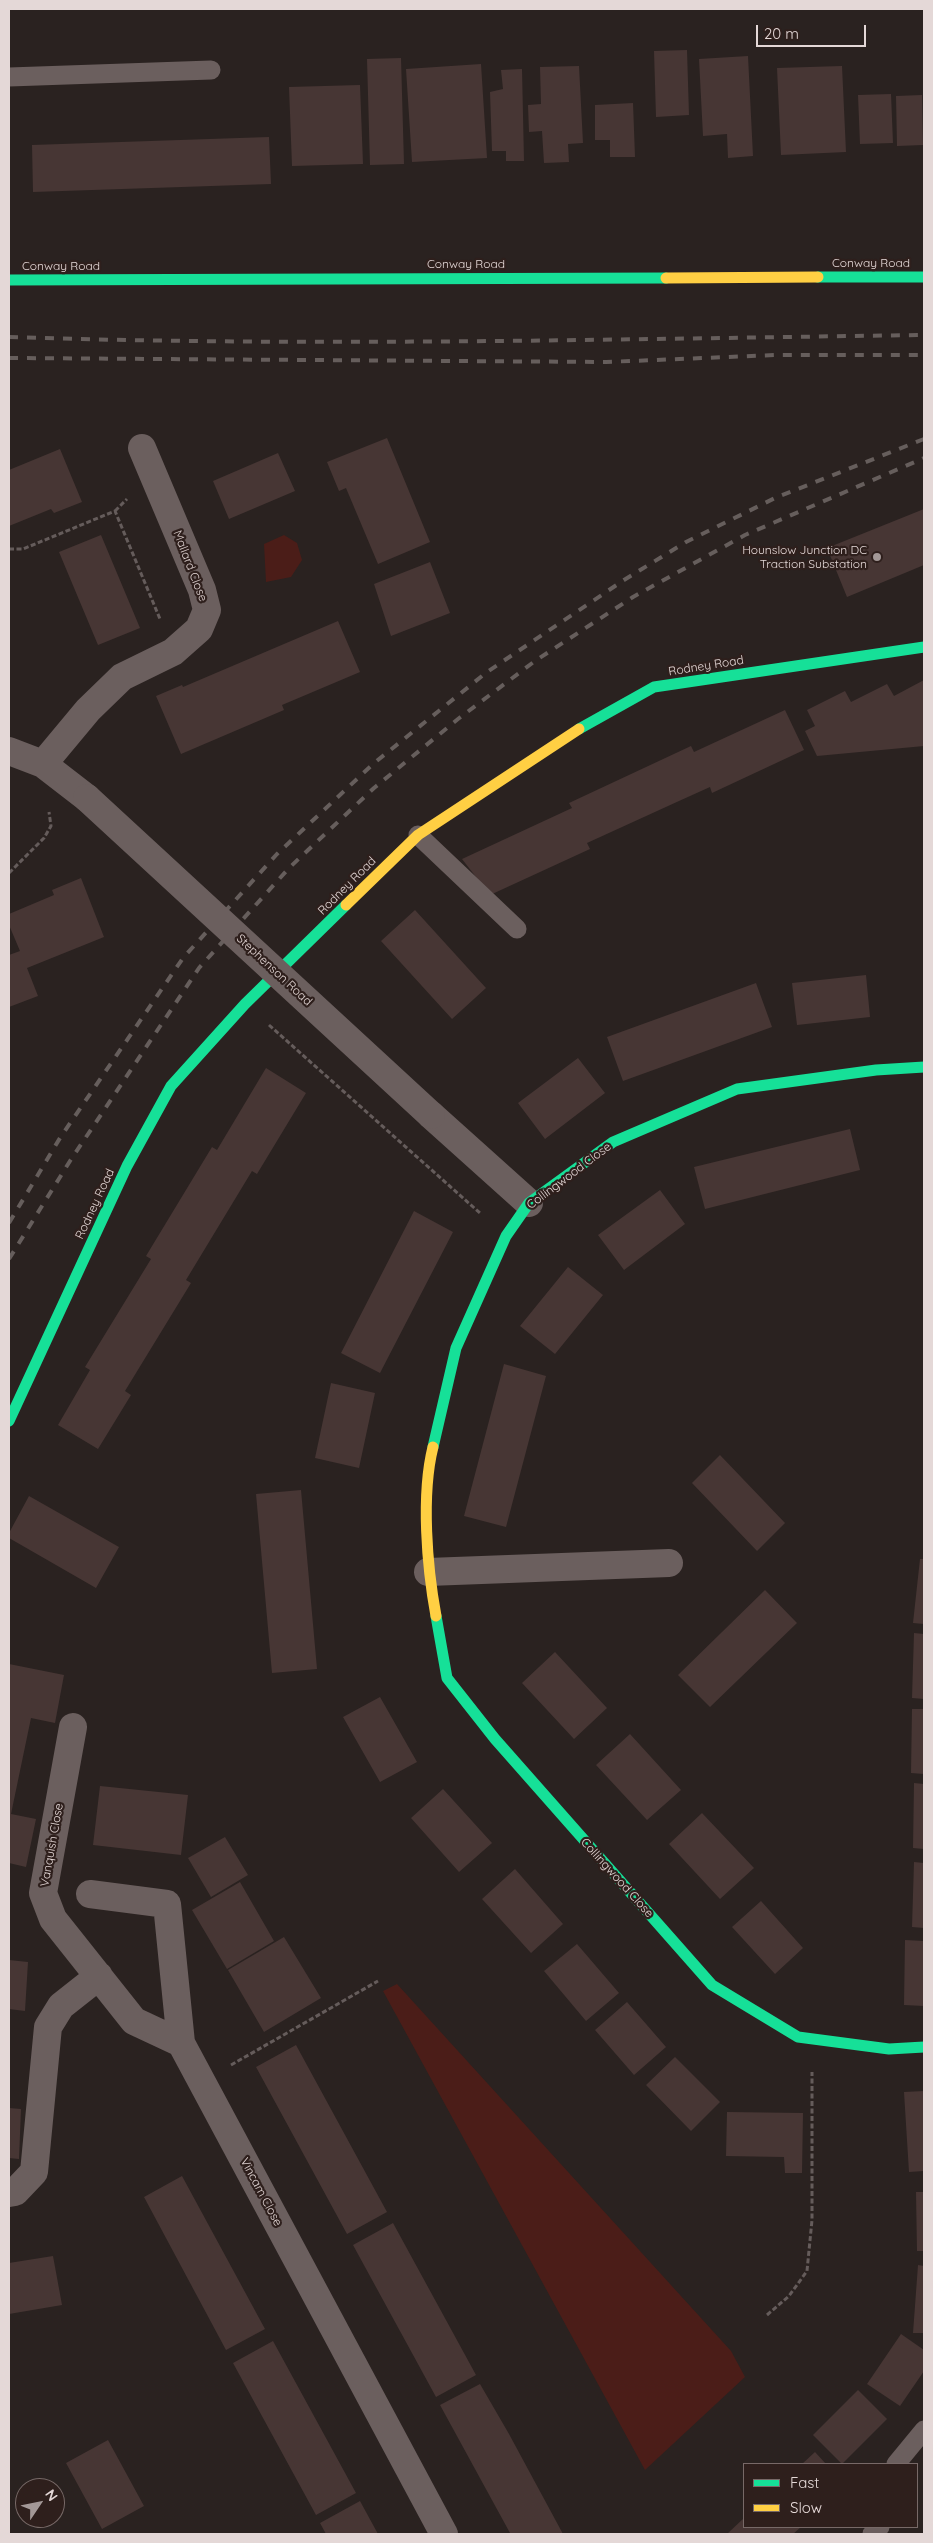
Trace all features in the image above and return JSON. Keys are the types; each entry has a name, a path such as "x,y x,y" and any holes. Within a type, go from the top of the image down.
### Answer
{"street":[{"name":"Conway Road","path":"9,280 924,277"},
{"name":"Mallard Close","path":"43,764 88,710 122,677 173,652 199,629 207,610 202,590 142,448"},
{"name":"Rodney Road","path":"9,1421 127,1166 171,1086 245,1004 418,835 565,736 654,687 924,647"},
{"name":"Stephenson Road","path":"9,751 43,764 87,798 529,1203"},
{"name":"Collingwood Close","path":"924,1068 876,1070 737,1088 613,1142 529,1203 506,1236 456,1348 428,1466 428,1572 447,1678 494,1739 712,1985 798,2037 889,2049 924,2047"},
{"path":"428,1572 669,1563"},
{"name":"Vanquish Close","path":"73,1728 43,1893 52,1919 134,2021 181,2043"},
{"name":"Vincam Close","path":"90,1894 167,1904 181,2043 444,2534"},
{"path":"9,2194 16,2192 34,2172 48,2027 61,2006 99,1976"}],"lane":[{"path":"9,77 211,70"},
{"path":"418,835 517,929"},
{"path":"897,2463 924,2430"}],"path":[{"path":"9,550 24,549 115,511 173,652"},
{"path":"9,872 44,838 50,826"},
{"path":"245,1004 506,1236"},
{"path":"202,2082 378,1980"},
{"path":"767,2315 789,2296 807,2271 812,2220 812,2039"}],"shaded area":[{"path":"284,535 297,543 302,560 291,577 266,582 264,544"},
{"path":"397,1984 731,2351 745,2377 645,2470 383,1991"}],"building":[{"path":"687,50 689,115 656,117 654,51"},
{"path":"748,56 753,156 728,158 727,134 703,136 699,59"},
{"path":"401,58 404,164 370,165 367,59"},
{"path":"481,64 487,158 412,162 406,69"},
{"path":"579,66 583,143 568,144 569,162 544,163 542,131 529,132 528,105 541,104 540,67"},
{"path":"842,66 846,152 781,155 777,68"},
{"path":"522,69 524,161 506,161 506,151 492,151 490,92 503,89 501,70"},
{"path":"360,85 363,164 292,166 289,87"},
{"path":"891,94 893,143 860,144 858,95"},
{"path":"922,95 923,145 897,146 896,96"},
{"path":"633,103 635,157 610,157 610,140 595,140 595,105"},
{"path":"269,137 271,184 33,192 32,145"},
{"path":"387,438 430,542 378,564 346,488 339,491 327,462"},
{"path":"60,449 82,502 54,513 51,509 9,526 9,470"},
{"path":"278,453 295,491 229,519 213,481"},
{"name":"Hounslow Junction DC Traction Substation","path":"924,509 924,565 847,597 827,548"},
{"path":"101,535 140,628 98,645 59,552"},
{"path":"430,562 450,613 391,636 374,584"},
{"path":"338,621 360,672 282,705 284,710 181,754 156,696 182,685 183,687"},
{"path":"924,680 924,746 817,756 805,731 815,726 807,710 845,691 851,702 887,684 894,696"},
{"path":"785,710 804,750 712,793 710,787 587,843 590,849 490,895 462,859 572,808 569,803 691,746 694,752"},
{"path":"81,878 104,937 27,968 38,996 9,1007 9,955 20,951 9,925 9,914 54,895 52,890"},
{"path":"415,910 486,988 452,1019 381,941"},
{"path":"866,975 870,1017 797,1025 792,983"},
{"path":"756,983 772,1027 623,1081 607,1037"},
{"path":"578,1058 605,1093 545,1139 518,1103"},
{"path":"266,1068 306,1093 257,1174 252,1171 186,1280 191,1283 125,1391 131,1395 98,1449 58,1425 90,1370 85,1367 151,1259 146,1256 212,1147 217,1150"},
{"path":"850,1129 860,1170 705,1209 694,1167"},
{"path":"660,1190 685,1224 624,1270 598,1235"},
{"path":"414,1211 453,1232 380,1373 341,1353"},
{"path":"568,1267 603,1295 555,1354 520,1326"},
{"path":"504,1364 546,1376 506,1527 464,1516"},
{"path":"331,1383 375,1393 359,1468 315,1458"},
{"path":"720,1455 785,1523 757,1551 692,1483"},
{"path":"301,1490 317,1669 272,1673 256,1494"},
{"path":"29,1496 119,1547 96,1588 9,1538 9,1533"},
{"path":"920,1559 924,1559 924,1624 913,1623"},
{"path":"765,1590 797,1623 710,1707 678,1675"},
{"path":"914,1633 924,1634 924,1699 912,1698"},
{"path":"555,1652 607,1708 574,1739 522,1683"},
{"path":"9,1664 64,1675 55,1723 31,1718 11,1814 36,1819 26,1867 9,1863"},
{"path":"380,1697 417,1762 380,1782 343,1717"},
{"path":"912,1709 924,1709 924,1774 911,1773"},
{"path":"630,1734 681,1790 647,1820 596,1765"},
{"path":"914,1783 924,1784 924,1849 913,1848"},
{"path":"100,1786 188,1795 181,1855 93,1845"},
{"path":"443,1789 492,1843 459,1872 411,1818"},
{"path":"702,1813 754,1868 720,1899 669,1844"},
{"path":"225,1837 248,1875 211,1897 188,1858"},
{"path":"914,1862 924,1863 924,1928 912,1927"},
{"path":"515,1869 563,1924 531,1953 482,1899"},
{"path":"240,1882 274,1941 227,1969 192,1910"},
{"path":"761,1901 803,1948 775,1974 732,1927"},
{"path":"284,1937 321,1998 264,2032 228,1970"},
{"path":"905,1940 924,1941 924,2006 904,2005"},
{"path":"577,1944 619,1993 586,2021 544,1971"},
{"path":"9,1960 28,1962 25,2011 9,2009"},
{"path":"627,2002 666,2047 634,2075 595,2030"},
{"path":"296,2045 387,2212 347,2234 256,2067"},
{"path":"675,2057 720,2102 691,2131 646,2085"},
{"path":"924,2091 924,2171 909,2172 904,2092"},
{"path":"9,2108 21,2109 19,2159 9,2158"},
{"path":"727,2112 803,2113 802,2173 785,2173 784,2157 726,2156"},
{"path":"182,2176 265,2329 226,2350 144,2197"},
{"path":"916,2192 924,2192 924,2251 917,2251"},
{"path":"393,2223 476,2375 436,2397 353,2245"},
{"path":"53,2256 62,2305 9,2314 9,2263"},
{"path":"918,2265 924,2266 924,2333 913,2333"},
{"path":"901,2334 924,2350 924,2371 900,2406 867,2384"},
{"path":"273,2341 356,2493 316,2515 233,2363"},
{"path":"480,2384 563,2534 510,2533 440,2405"},
{"path":"858,2390 887,2419 843,2463 813,2435"},
{"path":"108,2440 144,2506 102,2529 66,2463"},
{"path":"815,2452 825,2463 803,2463"},
{"path":"360,2501 378,2534 326,2534 320,2523"},
{"path":"743,2519 743,2528 800,2528 793,2534 727,2534"}],"railway":[{"path":"9,337 352,342 924,335"},
{"path":"9,358 606,362 774,355 924,355"},
{"path":"9,1223 60,1138 183,958 277,854 373,764 487,672 624,580 686,542 775,498 924,439"},
{"path":"9,1259 70,1161 199,968 289,868 374,788 458,719 535,661 633,597 745,535 924,458"}],"traffic: fast":[{"path":"818,277 924,277"},
{"path":"9,280 666,278"},
{"path":"579,729 654,687 924,647"},
{"path":"9,1421 127,1166 171,1086 245,1004 346,905"},
{"path":"433,1447 456,1348 506,1236 529,1203 613,1142 737,1089 876,1070 924,1067"},
{"path":"436,1616 447,1678 495,1739 712,1985 798,2037 889,2049 924,2047"}],"traffic: slow":[{"path":"666,278 818,277"},
{"path":"346,905 418,835 579,729"},
{"path":"433,1447 429,1466 426,1509 430,1576 436,1616"}],"place":[{"name":"Hounslow Junction DC Traction Substation","path":"877,557"}]}
